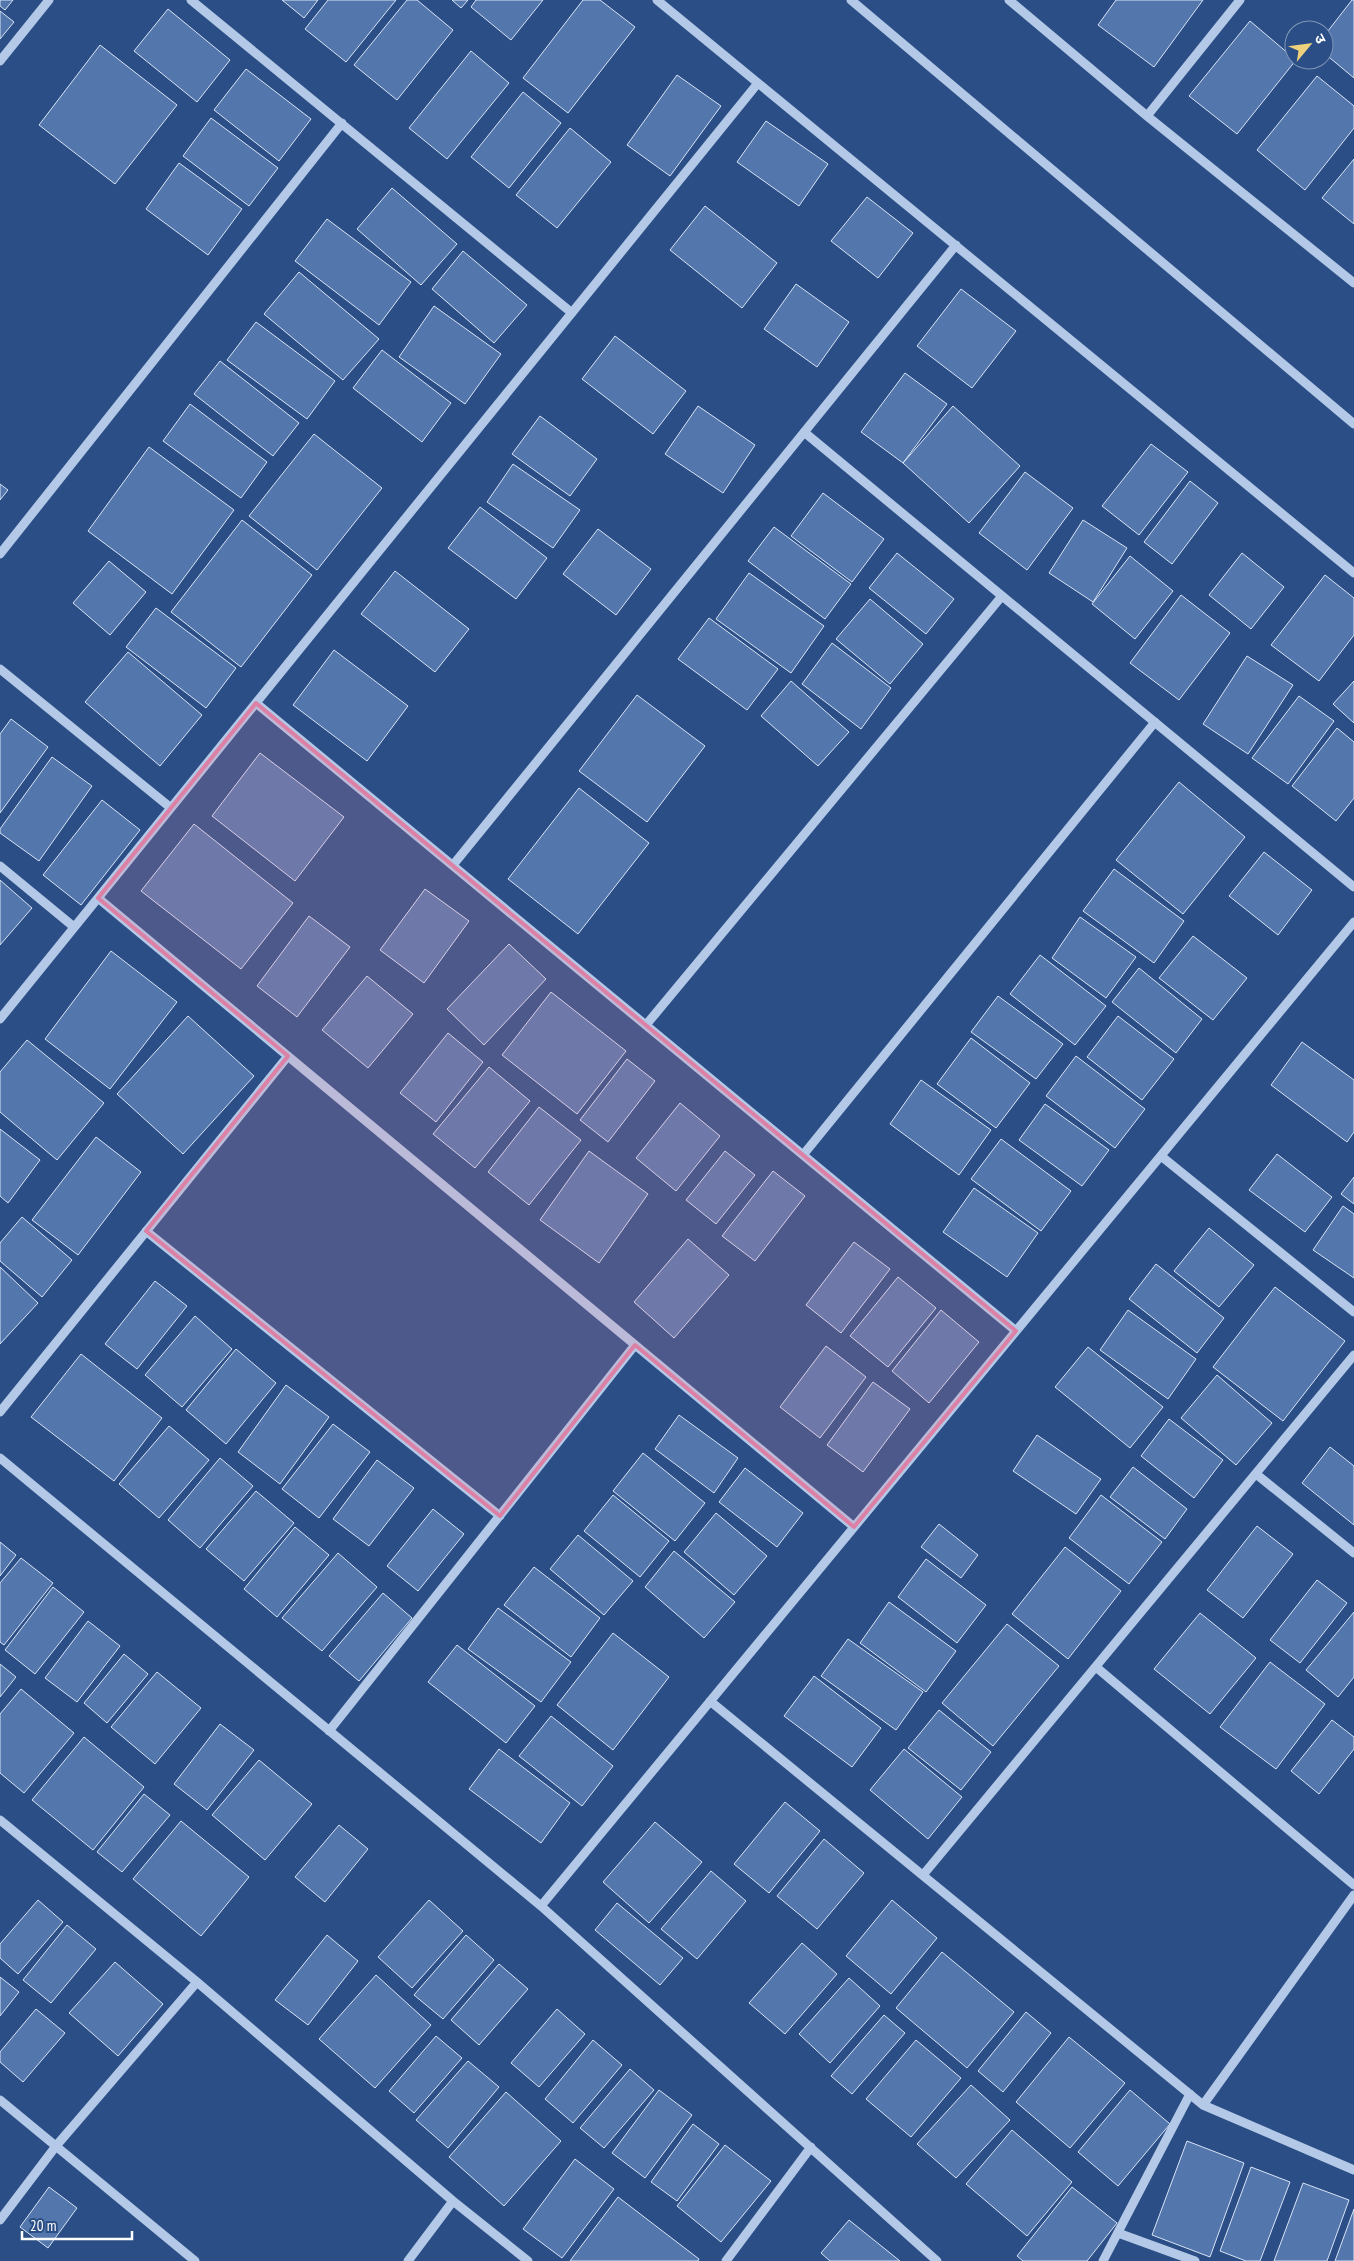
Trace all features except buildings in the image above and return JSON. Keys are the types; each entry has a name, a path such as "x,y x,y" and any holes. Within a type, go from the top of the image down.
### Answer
{"street":[{"path":"0,61 49,0"},
{"path":"191,0 572,313"},
{"path":"657,0 1354,573"},
{"path":"851,0 1354,424"},
{"path":"1009,0 1147,116 1354,283"},
{"path":"1147,116 1240,0"},
{"path":"0,1019 758,83"},
{"path":"0,554 342,123"},
{"path":"453,865 956,245"},
{"path":"804,432 1354,887"},
{"path":"646,1025 1002,596"},
{"path":"0,669 171,808"},
{"path":"256,703 1016,1331"},
{"path":"803,1154 1154,722"},
{"path":"0,866 74,927"},
{"path":"98,898 854,1527"},
{"path":"541,1906 1354,922"},
{"path":"0,1412 288,1056"},
{"path":"1160,1156 1354,1312"},
{"path":"146,1232 500,1516"},
{"path":"329,1731 636,1346"},
{"path":"923,1875 1354,1355"},
{"path":"0,1458 541,1906 937,2261"},
{"path":"1256,1474 1354,1553"},
{"path":"1096,1667 1354,1885"},
{"path":"710,1701 1203,2105 1354,2170"},
{"path":"0,1820 196,1982 453,2201 528,2261"},
{"path":"1203,2105 1354,1895"},
{"path":"0,2220 56,2146 196,1982"},
{"path":"1104,2261 1190,2094"},
{"path":"0,2100 195,2261"},
{"path":"726,2261 811,2147"},
{"path":"408,2261 453,2201"},
{"path":"1118,2233 1194,2261"}],"highlighted area":[{"path":"256,703 1016,1331 854,1527 635,1345 500,1516 146,1231 288,1056 98,898"}]}
